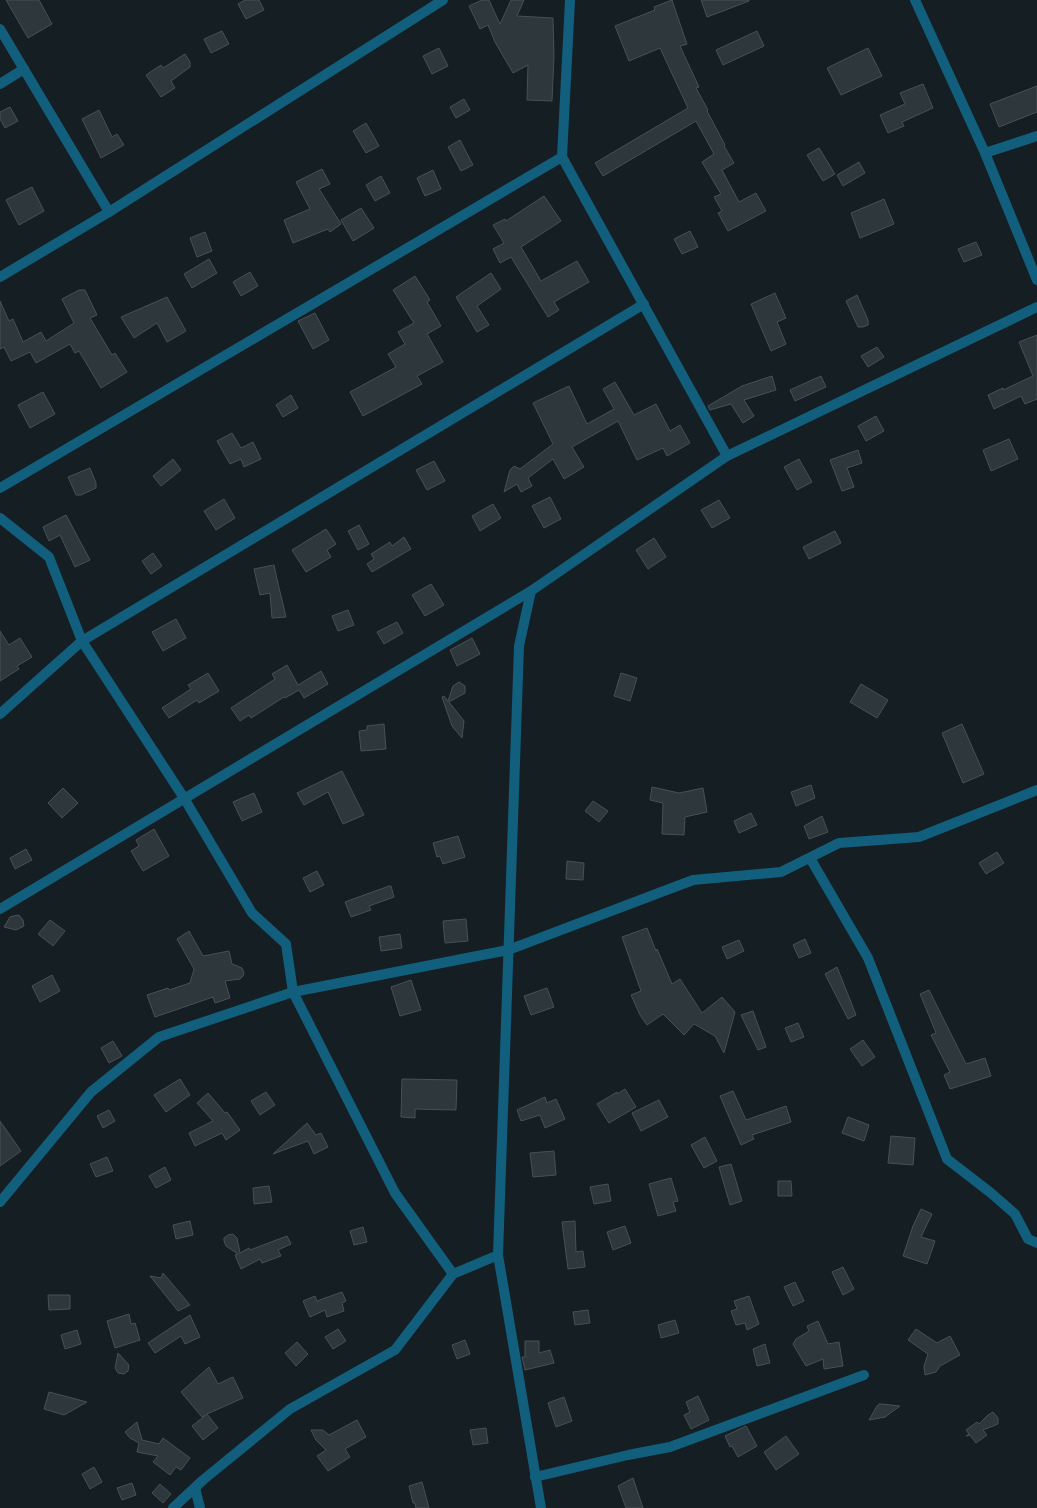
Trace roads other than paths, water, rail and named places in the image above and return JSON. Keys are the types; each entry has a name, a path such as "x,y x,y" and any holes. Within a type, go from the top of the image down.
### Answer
{"street":[{"path":"0,277 109,212 443,0"},
{"path":"570,0 562,157 727,456"},
{"path":"915,0 985,152 1037,280"},
{"path":"0,29 109,212"},
{"path":"0,84 24,69"},
{"path":"985,152 1037,136"},
{"path":"0,488 562,157"},
{"path":"0,714 82,641 644,304"},
{"path":"0,909 531,591 727,456 1037,308"},
{"path":"0,518 49,557 82,641 184,798 252,913 286,944 292,992 395,1193 453,1274"},
{"path":"531,591 519,646 498,1255 540,1508"},
{"path":"0,1202 91,1092 159,1037 292,992 508,950 693,880 781,872 839,842 919,837 1037,790"},
{"path":"810,858 868,958 947,1160 991,1193 1015,1214 1028,1239 1037,1244"},
{"path":"173,1508 290,1408 395,1350 453,1274 498,1255"},
{"path":"535,1477 628,1455 670,1447 864,1375"},
{"path":"195,1488 200,1508"}]}
